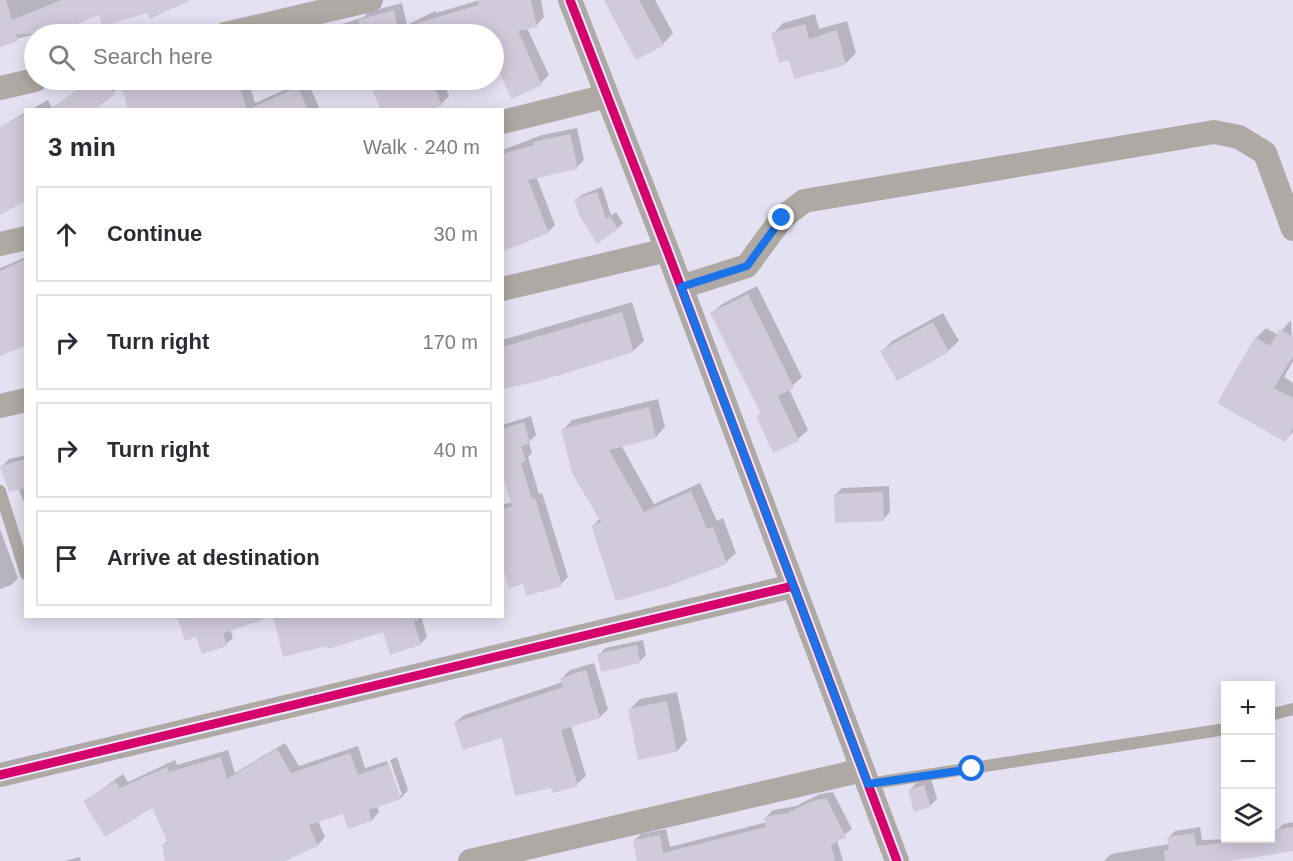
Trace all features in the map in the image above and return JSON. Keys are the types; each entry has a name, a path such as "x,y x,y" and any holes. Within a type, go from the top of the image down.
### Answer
{"street":[{"path":"268,24 371,0"},
{"path":"570,0 667,250 897,861"},
{"path":"0,88 24,83"},
{"path":"504,122 607,96"},
{"path":"681,287 747,266 782,218 804,201 1214,132 1239,137 1265,153 1293,229"},
{"path":"0,244 24,238"},
{"path":"504,289 667,250"},
{"path":"0,406 24,400"},
{"path":"0,775 793,586"},
{"path":"470,861 866,777"}],"lane":[{"path":"0,491 24,568"},
{"path":"1275,714 1293,709"},
{"path":"866,777 1221,730"}],"building":[{"path":"0,0 6,0 12,20 61,0 191,0 150,19 148,13 109,24 101,24 99,15 77,24 24,24 24,34 16,34 18,41 0,47"},
{"path":"478,0 531,0 537,27 518,31 542,85 511,99 504,83 504,24 415,24 479,5"},
{"path":"604,0 639,0 664,45 636,60"},
{"path":"394,10 397,24 359,24 358,20"},
{"path":"805,24 809,39 837,30 846,65 794,79 789,60 779,63 771,33"},
{"path":"77,90 112,90 115,94 97,108 53,108"},
{"path":"123,90 241,90 246,108 127,108"},
{"path":"291,90 299,90 307,108 251,108"},
{"path":"372,90 435,90 442,105 436,108 380,108"},
{"path":"24,115 24,202 0,215 0,127"},
{"path":"570,134 578,169 528,180 549,233 504,251 504,153 534,145 533,142"},
{"path":"597,192 606,219 610,216 618,229 597,244 580,217 574,199"},
{"path":"24,260 24,346 0,356 0,271"},
{"path":"748,294 794,388 778,396 799,441 773,453 756,416 761,414 710,313"},
{"path":"622,312 634,352 540,381 504,389 504,346"},
{"path":"933,322 949,352 897,381 880,351"},
{"path":"1280,329 1293,337 1293,356 1274,388 1293,398 1293,428 1285,442 1217,403 1255,337 1270,346"},
{"path":"649,407 656,438 609,450 644,512 691,491 707,529 713,527 727,564 669,586 616,601 591,525 601,522 572,473 561,429"},
{"path":"524,422 530,443 521,446 526,461 521,463 532,499 535,498 562,586 526,596 523,584 509,588 504,572 504,508 512,506 504,480 504,428"},
{"path":"24,460 24,488 9,492 0,466"},
{"path":"883,492 884,521 835,523 834,494"},
{"path":"178,618 262,618 263,620 223,633 227,646 202,654 196,637 185,641"},
{"path":"273,618 418,618 419,620 414,622 421,645 390,655 383,632 328,649 327,646 283,657"},
{"path":"637,645 640,663 601,672 597,654"},
{"path":"586,670 600,718 561,730 578,786 553,793 551,788 515,796 502,738 463,750 454,723 563,687 560,678"},
{"path":"667,701 677,752 638,760 628,709"},
{"path":"277,749 291,773 350,753 358,775 389,764 401,799 369,810 372,821 348,829 343,814 309,825 318,846 285,861 165,861 162,844 168,843 152,808 105,837 83,801 115,781 120,788 167,767 169,772 221,757 227,779"},
{"path":"924,785 931,807 914,812 908,790"},
{"path":"826,798 846,837 831,845 835,861 637,861 633,840 660,835 663,853 766,827 764,817 788,813 812,801"},
{"path":"1293,827 1293,851 1231,861 1165,861 1164,850 1169,850 1167,837 1194,833 1196,846 1223,843 1275,843 1275,830"}],"cycle path":[{"path":"570,0 667,250 897,861"},
{"path":"0,775 793,586"}],"route":[{"path":"782,218 747,266 681,287 868,784 972,769"}]}
